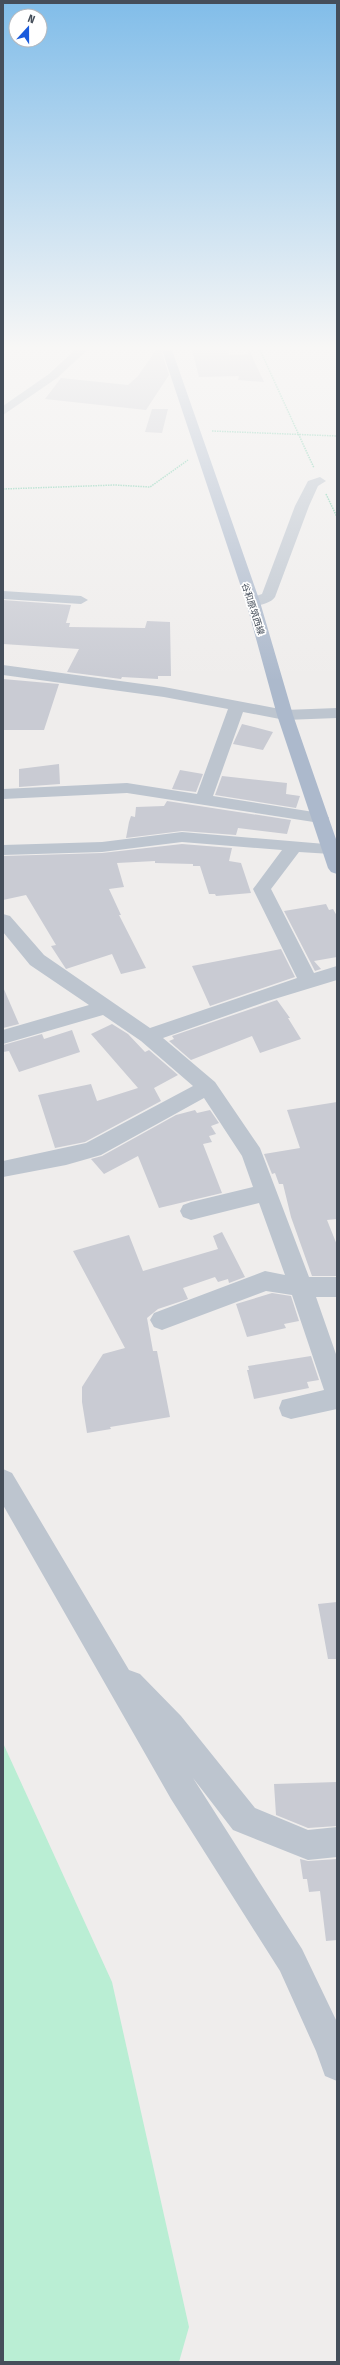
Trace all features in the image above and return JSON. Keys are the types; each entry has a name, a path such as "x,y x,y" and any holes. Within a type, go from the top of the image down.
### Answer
{"main road":[{"name":"谷和原筑西線","path":"204,460 252,602 285,715 337,868"}],"street":[{"path":"252,602 268,597 302,506 313,484 320,481"},
{"path":"3,595 81,600"},
{"path":"18,610 20,596"},
{"path":"3,670 164,692 285,715 337,713"},
{"path":"203,800 237,707"},
{"path":"3,794 127,788 320,818"},
{"path":"3,850 102,847 182,837 331,849"},
{"path":"294,846 262,889 309,982"},
{"path":"3,920 37,960 148,1036 208,1087 252,1154 301,1287 337,1392"},
{"path":"148,1036 261,996 337,973"},
{"path":"3,1037 105,1007"},
{"path":"3,1169 66,1157 93,1149 208,1087"},
{"path":"191,1211 266,1193"},
{"path":"162,1320 265,1281 301,1287 337,1287"},
{"path":"290,1408 337,1398"},
{"path":"3,1481 182,1788 291,1960 332,2048 337,2064"},
{"path":"106,1659 171,1726 244,1819 308,1845 337,1842"}],"path":[{"path":"3,489 114,485 150,488 187,460"},
{"path":"310,460 337,517"}],"green space":[{"path":"3,1743 112,1982 189,2327 179,2362 3,2362"}],"building":[{"path":"3,600 71,605 66,623 70,623 69,627 145,628 147,621 170,622 171,676 158,676 158,679 122,677 121,679 67,672 79,649 3,644"},
{"path":"3,679 59,684 44,730 3,730"},
{"path":"242,724 273,732 263,750 233,744"},
{"path":"59,764 60,784 19,787 19,769"},
{"path":"180,770 203,774 196,792 172,789"},
{"path":"222,776 287,783 286,794 300,796 296,808 215,795"},
{"path":"167,801 291,820 287,834 238,828 236,835 182,831 126,838 131,816 135,817 136,807 164,806"},
{"path":"182,844 232,848 229,861 241,863 251,893 216,896 215,894 209,894 200,866 193,866 193,864 155,863 155,861 117,863 124,887 109,889 121,915 119,915 146,968 121,974 112,954 66,969 51,946 56,945 26,895 3,900 3,856 102,853"},
{"path":"326,904 329,910 333,909 337,916 337,957 314,961 321,969 315,971 284,911"},
{"path":"281,949 295,977 210,1006 192,966"},
{"path":"3,987 19,1024 3,1028"},
{"path":"277,1000 290,1018 288,1018 301,1039 260,1053 252,1036 191,1060 169,1041 174,1039 172,1036"},
{"path":"112,1024 128,1034 145,1052 149,1050 178,1075 154,1088 161,1101 85,1142 55,1148 38,1095 91,1084 97,1101 138,1088 91,1034"},
{"path":"72,1030 80,1052 19,1072 9,1051 3,1052 3,1045 42,1034 44,1039"},
{"path":"337,1102 337,1219 327,1220 337,1245 337,1276 312,1276 291,1217 283,1184 279,1184 275,1173 272,1174 264,1154 300,1148 287,1110"},
{"path":"195,1110 197,1113 210,1110 219,1123 211,1126 216,1134 209,1136 212,1142 203,1144 222,1193 159,1208 138,1156 104,1174 91,1159 102,1156 176,1115"},
{"path":"222,1232 245,1277 229,1283 228,1279 218,1282 215,1277 183,1288 188,1299 158,1309 147,1318 153,1351 157,1351 170,1417 110,1427 111,1429 87,1433 82,1402 82,1387 103,1354 125,1348 73,1251 129,1235 143,1271 218,1249 213,1236"},
{"path":"272,1293 291,1296 299,1321 284,1324 286,1328 247,1337 236,1304"},
{"path":"311,1356 319,1380 307,1382 309,1388 254,1399 247,1370 249,1370 248,1366"},
{"path":"337,1602 337,1659 328,1659 318,1604"},
{"path":"337,1782 337,1826 308,1828 276,1815 274,1784"},
{"path":"300,1859 308,1861 337,1859 337,1940 326,1941 320,1891 309,1892 307,1879 303,1879"}]}
